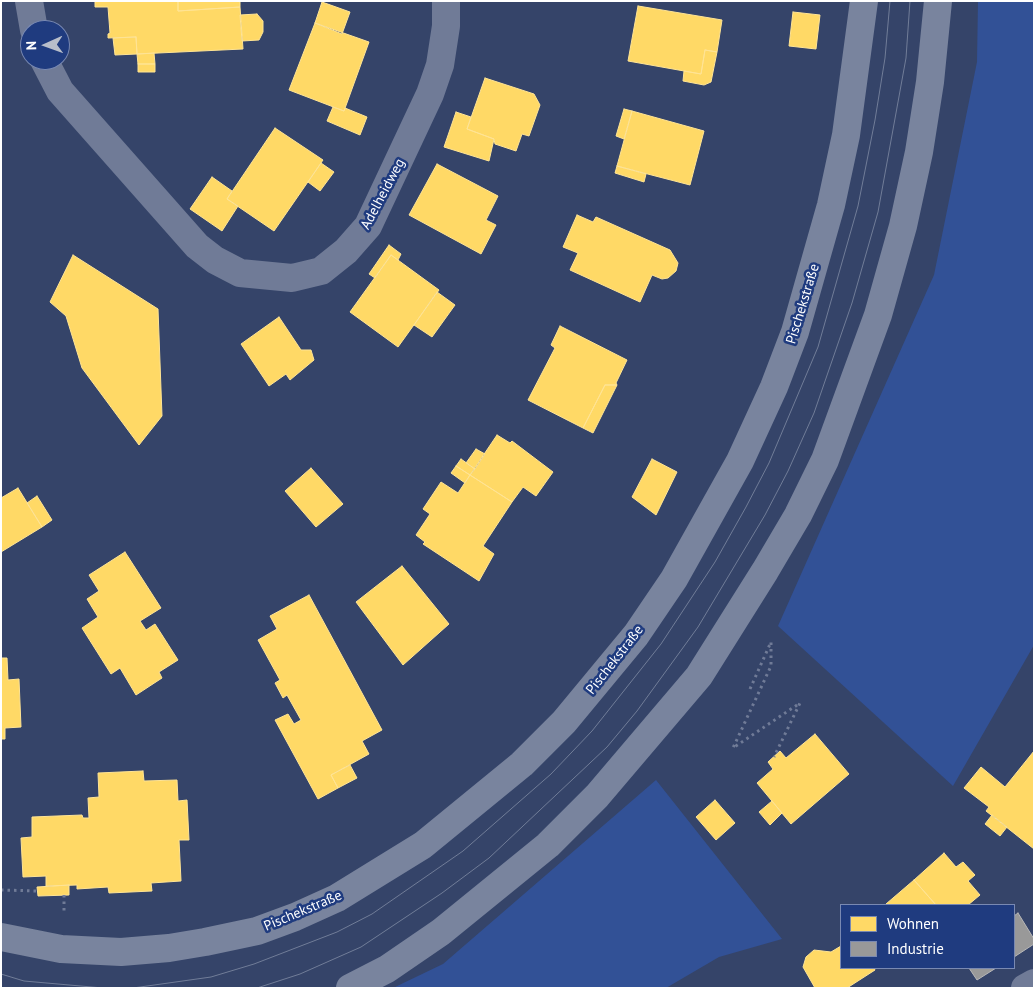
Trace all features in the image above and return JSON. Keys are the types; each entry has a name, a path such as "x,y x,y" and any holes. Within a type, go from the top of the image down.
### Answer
{"main road":[{"name":"Pischekstraße","path":"1,937 30,944 70,950 121,952 205,942 257,931 295,917 337,898 423,845 515,770 564,722 636,635 674,579 740,461 774,387 795,332 831,205 846,135 864,1"},
{"path":"350,988 387,968 441,932 548,846 598,796 699,676 770,563 798,515 825,460 878,315 903,226 920,152 930,82 938,1"}],"street":[{"path":"30,1 33,20"},
{"name":"Adelheidweg","path":"49,70 60,91 197,246 215,260 240,273 292,278 321,271 346,251 368,226 386,193 430,94 440,65 446,26 446,1"},
{"path":"1025,988 1034,983"}],"path":[{"path":"750,689 770,642 771,666 733,748 800,703 774,757"},
{"path":"1,890 38,891"},
{"path":"64,895 65,919"}],"shaded area":[{"path":"978,1 1034,1 1034,645 953,786 778,626 934,275 977,62"},
{"path":"656,780 782,939 719,957 666,988 393,988 443,964"}],"building: Wohnen":[{"path":"95,1 178,1 178,11 240,7 243,49 137,54 136,37 108,38 110,33 108,7 95,7"},
{"path":"178,1 240,1 240,7 178,11"},
{"path":"322,2 350,12 342,34 315,23"},
{"path":"638,6 722,20 717,52 705,50 701,74 628,61"},
{"path":"793,12 820,15 816,49 789,46"},
{"path":"257,14 263,21 263,32 259,40 242,41 240,15"},
{"path":"315,23 369,42 344,111 289,90"},
{"path":"136,37 137,54 115,55 113,38"},
{"path":"705,50 717,52 711,82 704,85 683,81 684,71 701,74"},
{"path":"154,53 155,64 138,64 137,54"},
{"path":"138,64 155,64 155,72 138,72"},
{"path":"485,78 534,94 540,105 529,136 522,134 516,151 495,144 494,139 467,129"},
{"path":"333,107 344,111 345,108 367,117 360,135 327,121"},
{"path":"624,109 632,111 624,139 616,136"},
{"path":"632,111 704,131 690,185 617,166"},
{"path":"456,112 471,117 467,129 494,139 489,161 444,147"},
{"path":"275,128 323,160 274,231 227,199"},
{"path":"321,163 334,172 320,191 308,182"},
{"path":"437,164 498,196 486,220 496,225 481,254 409,215"},
{"path":"617,166 646,174 644,182 615,173"},
{"path":"212,177 232,191 227,199 238,206 222,231 190,209"},
{"path":"577,215 593,222 596,217 670,250 678,263 676,271 668,278 662,279 652,275 640,302 570,270 578,253 563,247"},
{"path":"389,245 401,254 398,260 391,255 375,278 369,274"},
{"path":"73,255 158,309 162,416 139,445 82,368 66,316 50,302"},
{"path":"391,255 439,290 398,347 350,312"},
{"path":"437,292 455,305 432,337 414,325"},
{"path":"279,317 301,350 311,350 314,360 290,380 286,374 269,386 241,344"},
{"path":"560,326 627,360 616,383 617,385 605,385 583,428 528,400 555,348 551,345"},
{"path":"605,385 617,385 593,433 583,428"},
{"path":"497,435 510,443 512,441 553,472 536,496 523,487 512,502 470,475"},
{"path":"476,449 485,454 475,469 466,463"},
{"path":"461,459 475,469 470,475 456,466"},
{"path":"652,459 677,472 656,515 632,497"},
{"path":"456,466 470,475 465,483 451,473"},
{"path":"311,468 343,504 316,527 285,491"},
{"path":"470,475 512,502 483,546 494,554 479,581 423,544 425,542 416,535 430,514 423,509 441,482 458,493"},
{"path":"18,488 42,527 1,552 1,498"},
{"path":"37,496 52,520 42,527 27,503"},
{"path":"125,552 161,608 140,621 146,630 155,624 178,660 159,672 162,678 136,695 120,668 111,674 82,628 98,617 87,599 99,591 89,575"},
{"path":"402,566 449,624 403,665 356,602"},
{"path":"309,595 382,730 362,741 369,754 331,775 338,788 318,799 275,720 288,714 294,724 301,720 287,695 283,698 275,683 280,680 258,640 277,629 270,616"},
{"path":"1,658 7,658 8,680 19,679 21,727 5,728 5,739 1,739"},
{"path":"815,734 849,774 791,824 757,783 773,769 768,762 780,751 786,758"},
{"path":"1034,751 1034,849 986,811 989,807 964,788 981,767 1005,787"},
{"path":"350,765 357,778 338,788 331,775"},
{"path":"143,771 144,781 177,780 178,801 187,800 189,840 179,840 181,881 151,883 152,891 109,893 108,887 77,889 77,885 46,886 46,876 23,877 21,838 32,837 32,817 82,815 83,818 89,818 88,798 99,797 98,773"},
{"path":"715,800 735,823 716,840 696,817"},
{"path":"772,801 782,813 770,825 759,812"},
{"path":"992,815 1007,827 1000,836 985,824"},
{"path":"944,853 956,867 963,862 975,875 968,881 980,895 969,904 935,904 914,880"},
{"path":"914,880 935,904 886,904"},
{"path":"69,885 69,895 38,896 37,887"},
{"path":"840,947 840,969 875,970 847,988 815,988 803,967 806,957 814,950 831,952"}],"building: Industrie":[{"path":"1018,913 1034,939 1034,944 1015,956 1015,915"},
{"path":"970,969 994,969 977,980"}],"tram line":[{"path":"133,988 211,977 254,964 337,932 372,914 463,851 551,774 592,731 661,644 715,562 746,507 769,463 818,347 858,206 885,58 890,1"},
{"path":"257,988 300,974 361,947 442,893 489,858 607,747 637,711 698,627 765,515 788,471 814,413 852,303 878,212 906,58 910,1"},
{"path":"1,974 24,981 103,988"}]}
